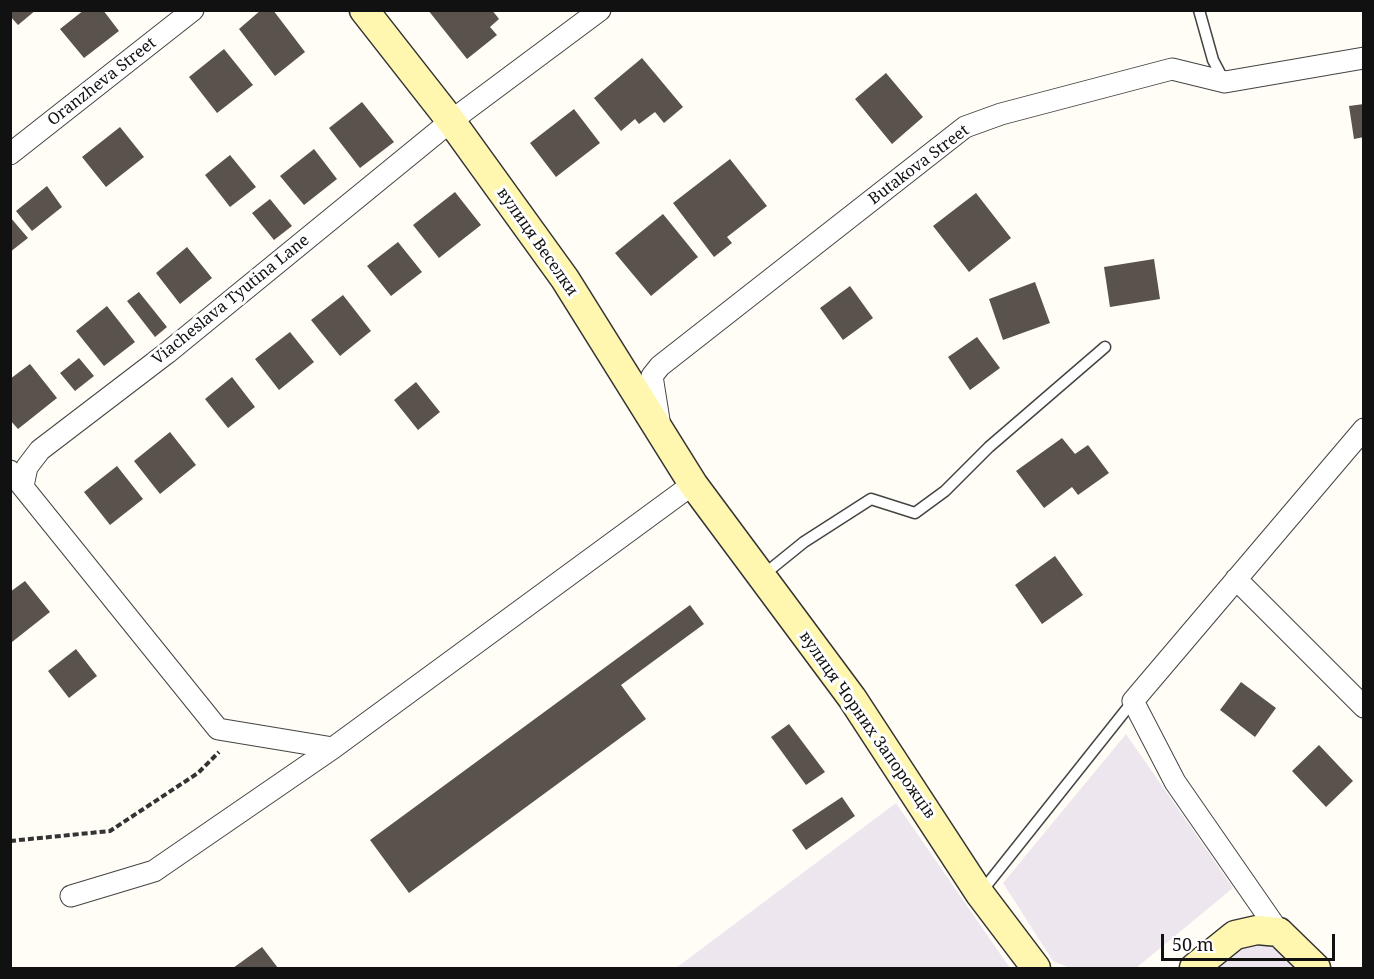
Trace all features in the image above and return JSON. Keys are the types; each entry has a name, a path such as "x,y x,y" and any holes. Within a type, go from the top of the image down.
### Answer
{"street":[{"name":"Oranzheva Street","path":"10,154 193,10"},
{"name":"вулиця Веселки","path":"364,10 451,121 565,279 693,484"},
{"name":"Viacheslava Tyutina Lane","path":"333,748 218,729 17,479 40,450 167,353 451,121 600,10"},
{"name":"Butakova Street","path":"662,432 652,389 652,376 660,366 965,127 1001,114 1172,69 1225,82 1364,58"},
{"path":"1316,969 1280,932 1175,782 1133,701 1364,429"},
{"name":"вулиця Чорних Запорожців","path":"693,484 852,698 980,894 1036,969"},
{"path":"71,896 154,871 333,748 693,484"},
{"path":"1236,579 1364,707"},
{"path":"1194,969 1235,935 1257,930 1280,932"}],"lane":[{"path":"1199,10 1213,60 1225,82"},
{"path":"761,576 804,542 871,499 915,513 945,490 989,447 1105,347"},
{"path":"980,894 1133,701"}],"path":[{"path":"10,841 110,831 198,772 239,732"}],"shaded area":[{"path":"1126,734 1233,888 1136,968 1070,968 1053,961 1003,883"},
{"path":"896,803 1010,968 676,968"},
{"path":"1277,939 1299,968 1213,968 1247,943"}],"building":[{"path":"10,10 36,10 18,25 10,16"},
{"path":"84,10 103,10 119,31 84,58 60,29"},
{"path":"261,10 273,10 305,52 275,76 239,29"},
{"path":"428,10 492,10 499,19 490,27 497,35 467,59"},
{"path":"224,49 253,85 217,113 189,77"},
{"path":"642,58 683,107 664,123 655,112 639,124 635,119 621,131 594,98"},
{"path":"886,73 923,117 892,144 855,99"},
{"path":"362,102 394,142 360,168 329,128"},
{"path":"1364,104 1364,137 1354,139 1349,106"},
{"path":"574,109 600,143 556,177 530,143"},
{"path":"120,127 144,157 106,187 82,157"},
{"path":"314,149 337,179 304,205 280,176"},
{"path":"230,155 256,187 230,207 205,175"},
{"path":"730,159 767,206 727,237 732,243 714,257 673,203"},
{"path":"47,186 62,207 32,231 16,211"},
{"path":"455,192 481,225 439,258 413,225"},
{"path":"976,193 1011,238 969,272 933,226"},
{"path":"270,199 292,226 274,240 252,213"},
{"path":"663,214 698,257 651,296 615,253"},
{"path":"10,217 28,238 10,252"},
{"path":"398,242 422,272 391,296 367,266"},
{"path":"187,247 212,278 180,304 156,273"},
{"path":"1154,259 1160,299 1110,307 1104,267"},
{"path":"1035,282 1050,323 1003,340 989,299"},
{"path":"850,286 873,318 843,340 820,308"},
{"path":"139,292 167,327 155,337 127,301"},
{"path":"343,295 371,331 340,356 311,320"},
{"path":"107,306 135,342 104,366 76,331"},
{"path":"290,332 314,362 279,390 255,359"},
{"path":"977,337 1000,368 970,390 948,357"},
{"path":"79,358 94,376 75,391 60,373"},
{"path":"30,364 57,398 18,429 10,420 10,379"},
{"path":"232,377 255,407 228,428 205,399"},
{"path":"416,382 440,412 418,430 394,400"},
{"path":"170,432 196,465 160,494 134,461"},
{"path":"1062,438 1075,454 1088,445 1109,473 1078,495 1072,487 1044,508 1016,471"},
{"path":"117,466 143,499 110,525 84,492"},
{"path":"1055,556 1083,595 1042,624 1015,585"},
{"path":"25,581 50,612 12,642 10,592"},
{"path":"690,605 704,624 621,685 646,719 409,893 370,840"},
{"path":"76,649 97,676 69,698 48,671"},
{"path":"1241,682 1276,708 1255,737 1220,710"},
{"path":"789,724 825,772 806,785 771,737"},
{"path":"1319,745 1353,781 1326,807 1292,771"},
{"path":"842,797 855,816 806,850 792,830"},
{"path":"262,947 278,968 233,968"}]}
